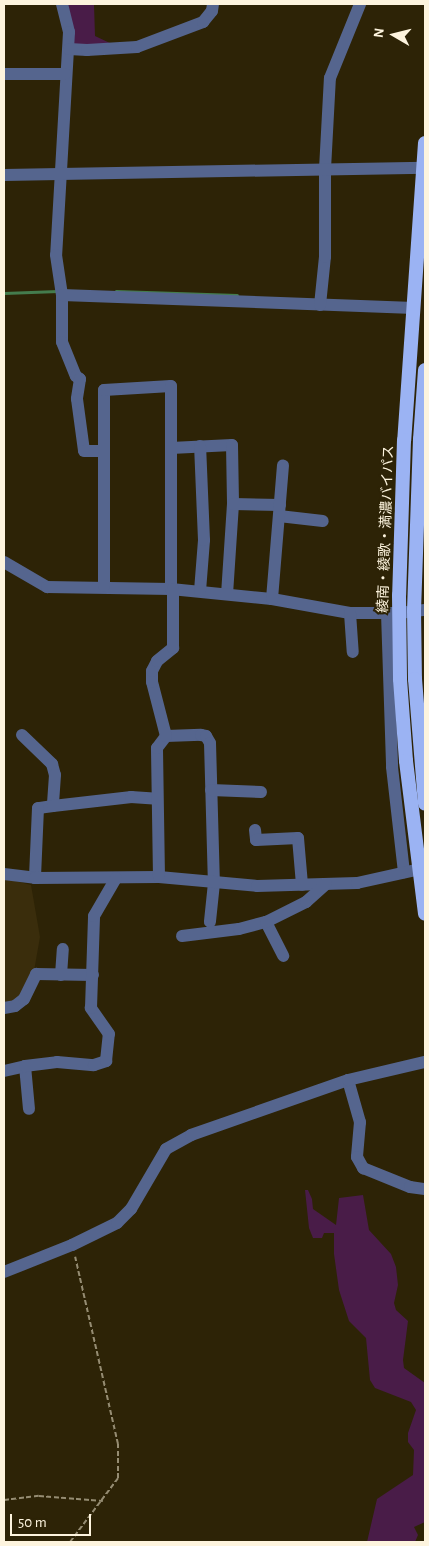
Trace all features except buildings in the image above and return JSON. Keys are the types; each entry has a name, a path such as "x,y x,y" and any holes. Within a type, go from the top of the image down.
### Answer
{"highway":[{"name":"綾南・綾歌・満濃バイパス","path":"425,143 393,613 400,678 406,767 422,869 425,914"},
{"path":"425,370 420,610 415,678 425,804"}],"street":[{"path":"62,4 69,32 69,49 65,74 56,255 62,295 62,342 76,376 80,379 77,399 84,451 104,451"},
{"path":"69,49 87,50 137,46 203,22 212,11 213,4"},
{"path":"320,301 325,257 325,169 330,78 360,4"},
{"path":"4,74 65,74"},
{"path":"4,174 424,168"},
{"path":"62,295 320,301 414,308"},
{"path":"104,586 104,390 171,386 173,648 157,661 152,671 152,682 166,736"},
{"path":"171,448 232,445 233,504 227,594"},
{"path":"200,446 204,540 200,591"},
{"path":"272,599 282,465"},
{"path":"233,504 257,503 279,511 323,521"},
{"path":"4,562 47,587 104,586 200,591 272,599 350,613 393,613 420,610"},
{"path":"350,613 353,652"},
{"path":"393,613 392,767 404,872"},
{"path":"159,877 156,748 166,736 201,735 208,739 212,790 214,883 210,922"},
{"path":"22,736 52,764 55,775 53,806"},
{"path":"392,767 422,768"},
{"path":"212,790 262,792"},
{"path":"35,878 38,808 131,797 157,799"},
{"path":"255,830 256,840 298,838 302,885"},
{"path":"4,874 35,878 159,877 257,886 380,880 404,872 422,869"},
{"path":"4,1071 57,1062 94,1065 106,1061 109,1034 91,1008 94,916 116,878"},
{"path":"182,936 239,929 266,922 306,902 326,884"},
{"path":"266,922 283,956"},
{"path":"61,975 63,949"},
{"path":"4,1008 15,1006 24,999 36,974 93,975"},
{"path":"4,1272 118,1223 131,1209 162,1154 180,1141 348,1080 425,1062"},
{"path":"25,1066 29,1109"},
{"path":"348,1080 360,1122 357,1157 363,1168 410,1187 425,1189"}],"path":[{"path":"70,1542 103,1501 118,1478 118,1444 72,1244"},
{"path":"4,1500 39,1496 103,1501"}],"shaded area":[{"path":"67,4 94,4 95,36 112,44 73,45"},
{"path":"4,878 31,885 40,937 34,971 21,996 4,1005"},
{"path":"305,1190 308,1190 312,1199 313,1209 336,1225 339,1198 363,1195 369,1230 391,1254 396,1267 398,1285 394,1303 396,1310 408,1321 403,1360 404,1368 425,1383 425,1522 414,1527 418,1535 415,1542 367,1542 377,1499 413,1475 414,1450 408,1442 408,1433 416,1410 411,1402 375,1388 370,1380 366,1338 349,1321 339,1290 334,1254 334,1233 324,1233 322,1238 313,1238 309,1228"}],"waterway":[{"path":"4,293 58,291"},
{"path":"116,291 237,295"}]}
